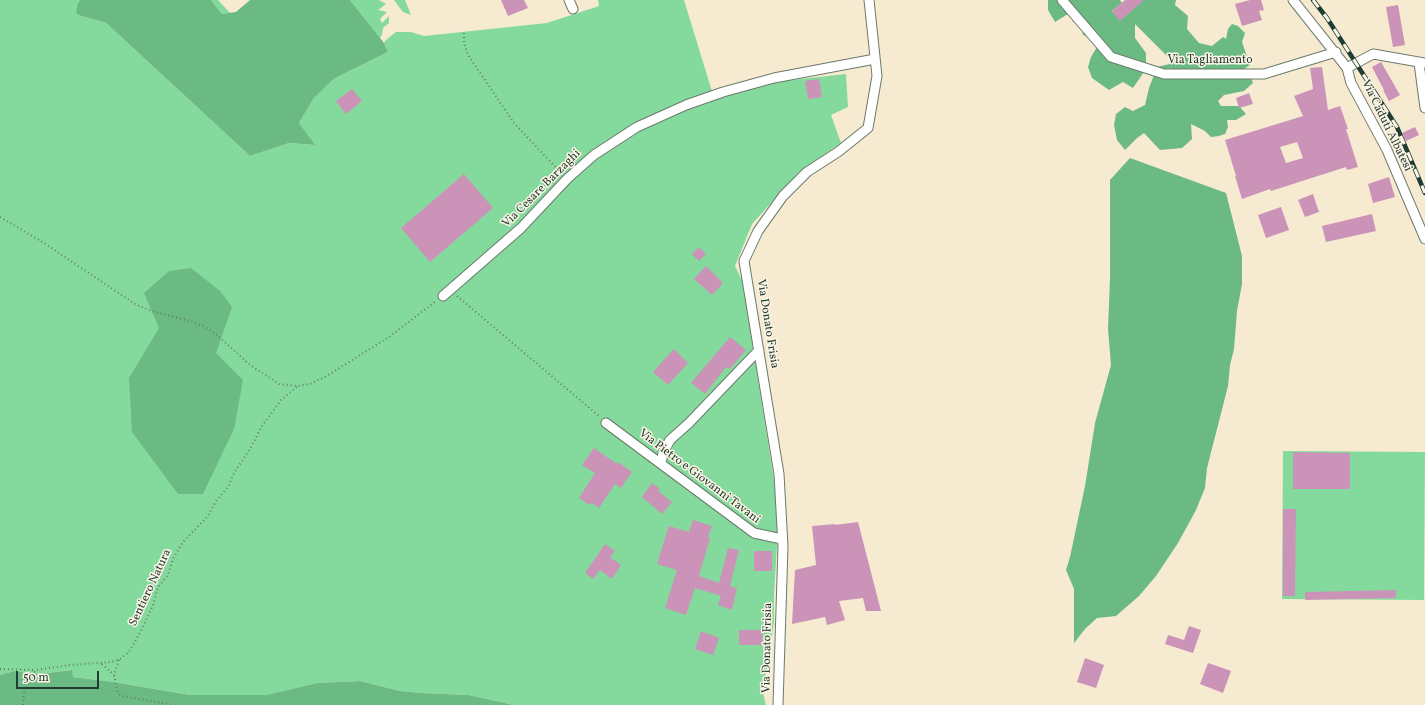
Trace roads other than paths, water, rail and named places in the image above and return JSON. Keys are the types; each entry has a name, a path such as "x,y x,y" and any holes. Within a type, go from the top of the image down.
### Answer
{"street":[{"path":"569,0 573,9"},
{"name":"Via Donato Frisia","path":"778,705 782,539 779,474 744,261 758,231 783,196 807,172 838,152 868,128 877,76 868,0"},
{"name":"Via Tagliamento","path":"1062,0 1111,57 1164,74 1264,74 1336,52"},
{"name":"Via Caduti Albatesi","path":"1293,0 1336,52 1347,68 1351,83 1387,150 1425,239"},
{"path":"1347,68 1373,54 1422,63 1425,108"},
{"name":"Via Cesare Barzaghi","path":"446,293 521,228 567,179 594,155 610,143 637,127 686,105 723,92 774,78 875,59"},
{"path":"661,463 663,453 670,440 689,423 759,350"},
{"name":"Via Pietro e Giovanni Tavani","path":"606,423 754,533 782,539"}],"railway":[{"path":"1313,0 1327,18 1397,127 1425,193"}]}
